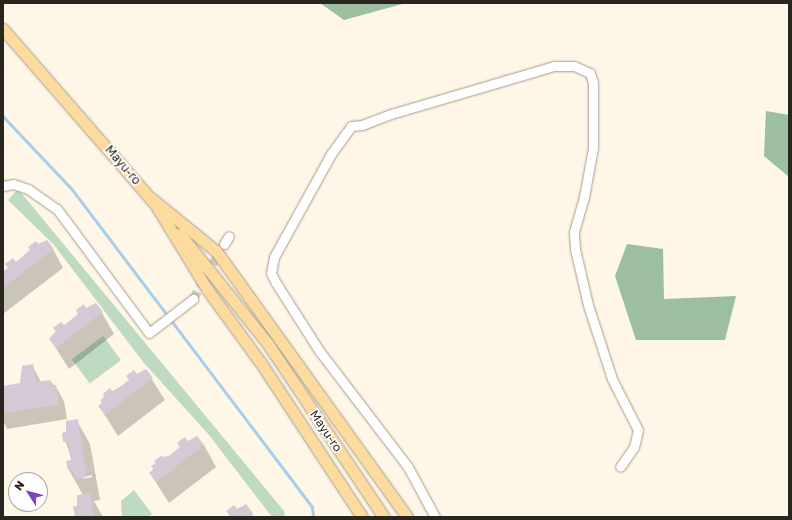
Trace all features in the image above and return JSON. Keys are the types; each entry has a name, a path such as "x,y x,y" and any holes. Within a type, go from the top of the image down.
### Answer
{"main road":[{"name":"Mayu-ro","path":"3,29 152,199 238,305 268,344 384,517"},
{"path":"152,199 216,251 407,517"},
{"path":"152,199 207,289 260,362 362,517"}],"street":[{"path":"435,517 408,467 320,352 276,283 271,272 274,257 331,154 351,126 362,125 391,114 554,66 574,66 590,72 593,83 593,148 584,197 574,233 575,249 588,305 612,379 638,430 634,447 620,467"},
{"path":"3,186 13,184 28,189 57,209 148,333 193,299"}],"green space":[{"path":"320,3 406,3 344,20"},
{"path":"766,111 789,115 789,177 764,156"},
{"path":"18,189 284,511 285,517 272,517 209,435 144,363 54,245 8,200"},
{"path":"627,244 663,249 664,299 736,296 725,340 636,340 615,276"},
{"path":"103,336 121,360 90,383 72,359"},
{"path":"134,490 152,514 148,517 122,517 121,501"}],"building":[{"path":"47,240 54,249 3,288 3,271 8,268 5,264 13,258 16,262 30,250 28,247 36,241 38,244"},
{"path":"96,303 103,312 56,348 49,339 56,331 53,328 61,322 64,325 67,323 78,314 76,310 84,304 86,308"},
{"path":"33,364 36,382 50,380 52,386 56,385 59,405 3,413 3,386 20,383 22,366"},
{"path":"146,369 153,378 105,415 98,406 102,403 100,400 104,397 103,394 110,388 112,391 118,389 129,380 126,376 134,370 137,374"},
{"path":"78,419 87,477 76,479 73,470 68,470 66,461 71,460 68,442 63,442 62,433 66,432 66,421"},
{"path":"197,436 204,445 156,482 149,473 154,469 151,466 156,463 154,461 162,455 163,457 169,456 180,447 177,443 185,437 188,441"},
{"path":"90,493 94,517 75,516 73,506 77,506 77,495"},
{"path":"246,504 253,513 248,517 231,517 226,511 234,505 237,509"}],"waterway":[{"path":"3,116 72,189 312,506 314,517"}],"tunnel":[{"path":"193,299 221,249"}]}
